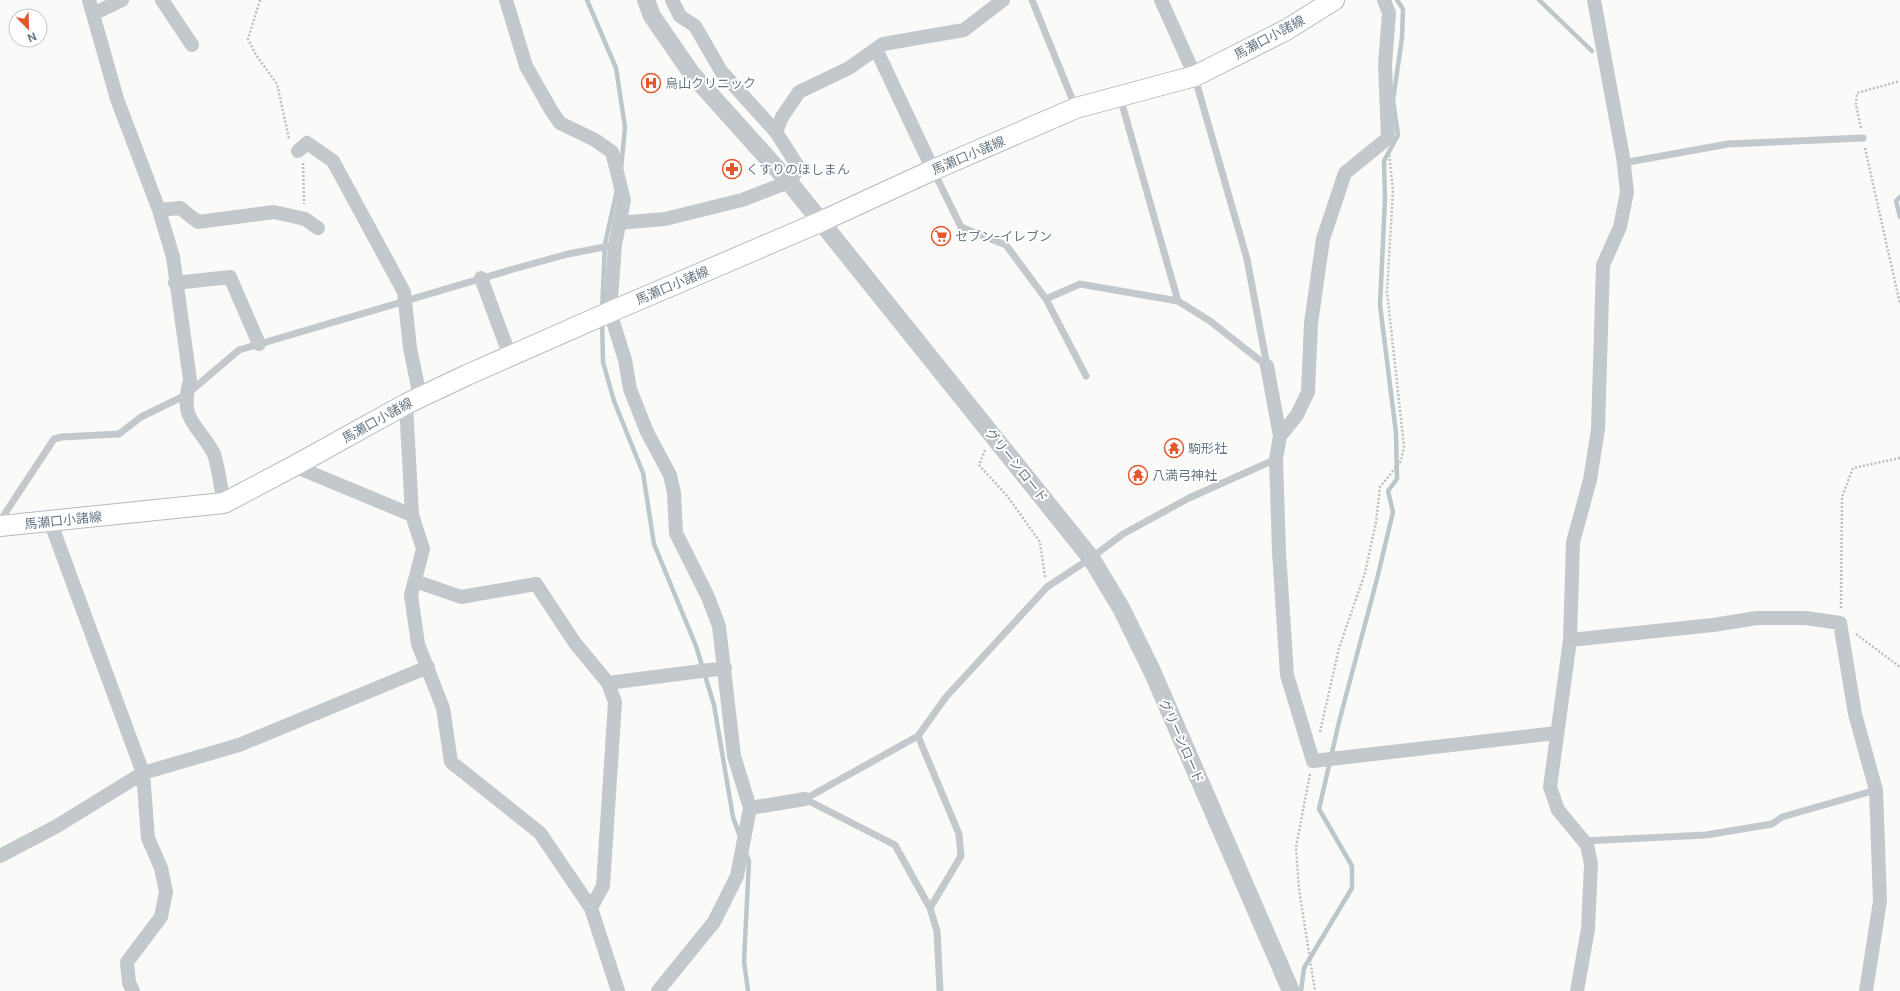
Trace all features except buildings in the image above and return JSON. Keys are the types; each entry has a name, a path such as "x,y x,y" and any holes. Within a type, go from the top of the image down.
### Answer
{"main road":[{"name":"馬瀬口小諸線","path":"0,526 224,503 413,400 510,356 820,222 933,170 1076,108 1195,76 1286,30 1334,0"}],"street":[{"path":"89,0 117,99 159,210 173,257 175,283 187,349 190,380 186,395 189,420 214,453 224,503"},
{"path":"93,14 122,0"},
{"path":"162,0 192,45"},
{"path":"506,0 526,66 560,123 595,140 612,152 624,200 618,223 615,245 610,312 625,360 630,389 647,432 670,475 674,493 676,532 708,597 719,626 734,756 750,808 737,876 714,922 658,991"},
{"name":"グリーンロード","path":"646,0 652,16 692,74 788,182 1091,558 1121,608 1152,671 1291,991"},
{"path":"618,223 664,219 735,201 788,182 799,168 776,132 721,71 695,26 680,16 672,0"},
{"path":"776,132 782,117 799,92 849,68 883,44 964,30 1003,0"},
{"path":"1161,0 1195,76"},
{"path":"1280,436 1297,414 1308,392 1311,323 1323,239 1345,173 1388,138 1385,65 1390,13 1384,0"},
{"path":"1577,991 1588,928 1591,864 1587,845 1558,810 1550,787 1556,733 1570,640 1573,542 1590,480 1598,429 1603,265 1622,220 1627,192 1594,0"},
{"path":"876,49 933,170"},
{"path":"298,151 307,143 333,161 404,292 406,300 413,400 412,515 423,549 411,595 418,644 443,708 451,762 540,833 591,908 618,991"},
{"path":"159,210 180,208 198,222 274,212 305,219 318,228"},
{"path":"175,283 230,277 259,344"},
{"path":"481,278 510,356"},
{"path":"1267,366 1280,436 1276,459 1279,552 1287,675 1313,761 1556,733"},
{"path":"294,466 412,515"},
{"path":"50,521 143,773 148,838 161,868 166,892 161,917 127,962 129,983 133,991"},
{"path":"415,582 461,597 536,584 575,643 608,683 615,702 603,886 591,908"},
{"path":"1570,640 1713,625 1757,618 1806,618 1840,623 1855,714 1876,790 1880,901 1866,991"},
{"path":"0,856 57,826 143,773 239,745 428,668"},
{"path":"608,683 725,668"},
{"path":"750,808 805,799"}],"lane":[{"path":"1032,0 1076,108"},
{"path":"1195,76 1247,259 1267,366"},
{"path":"1120,96 1178,301"},
{"path":"1623,163 1728,144 1863,138"},
{"path":"933,170 962,227 1006,245 1046,299 1086,376"},
{"path":"0,521 54,439 62,437 119,434 141,417 186,395 239,350 481,278 568,254 615,245"},
{"path":"1046,299 1080,284 1178,301 1210,321 1267,366"},
{"path":"805,799 918,736 946,697 1047,587 1091,558 1123,534 1182,502 1276,459"},
{"path":"918,736 959,834 961,856 930,908"},
{"path":"1584,841 1706,835 1772,824 1782,817 1876,790"},
{"path":"805,799 895,845 930,908 937,931 940,991"}],"path":[{"path":"260,0 248,39 256,55 277,84 291,145 298,151 304,163 305,219"},
{"path":"1900,81 1857,93 1856,106 1900,304"},
{"path":"1315,991 1299,889 1296,847 1313,761 1339,648 1365,573 1376,522 1380,487 1401,461 1404,447 1387,292 1393,190 1388,138"},
{"path":"996,439 983,452 979,465 1008,498 1040,542 1047,587"},
{"path":"1900,458 1853,468 1842,497 1840,623 1900,667"}],"waterway":[{"path":"587,0 616,68 625,127 621,169"},
{"path":"1301,991 1304,968 1352,888 1352,866 1319,809 1339,722 1393,512 1388,491 1397,479 1396,433 1380,305 1385,199 1384,161 1398,135 1393,100 1402,38 1403,9 1397,0"},
{"path":"1539,0 1592,51"},
{"path":"602,311 605,244 617,190"},
{"path":"1900,197 1896,201 1900,217"},
{"path":"602,320 603,362 614,401 643,473 654,544 696,646 714,705 733,817 740,837"},
{"path":"746,854 749,861 744,961 748,991"}],"place":[{"name":"烏山クリニック","path":"651,83"},
{"name":"くすりのほしまん","path":"732,169"},
{"name":"セブン-イレブン","path":"941,236"},
{"name":"駒形社","path":"1174,448"},
{"name":"八満弓神社","path":"1138,475"}]}
